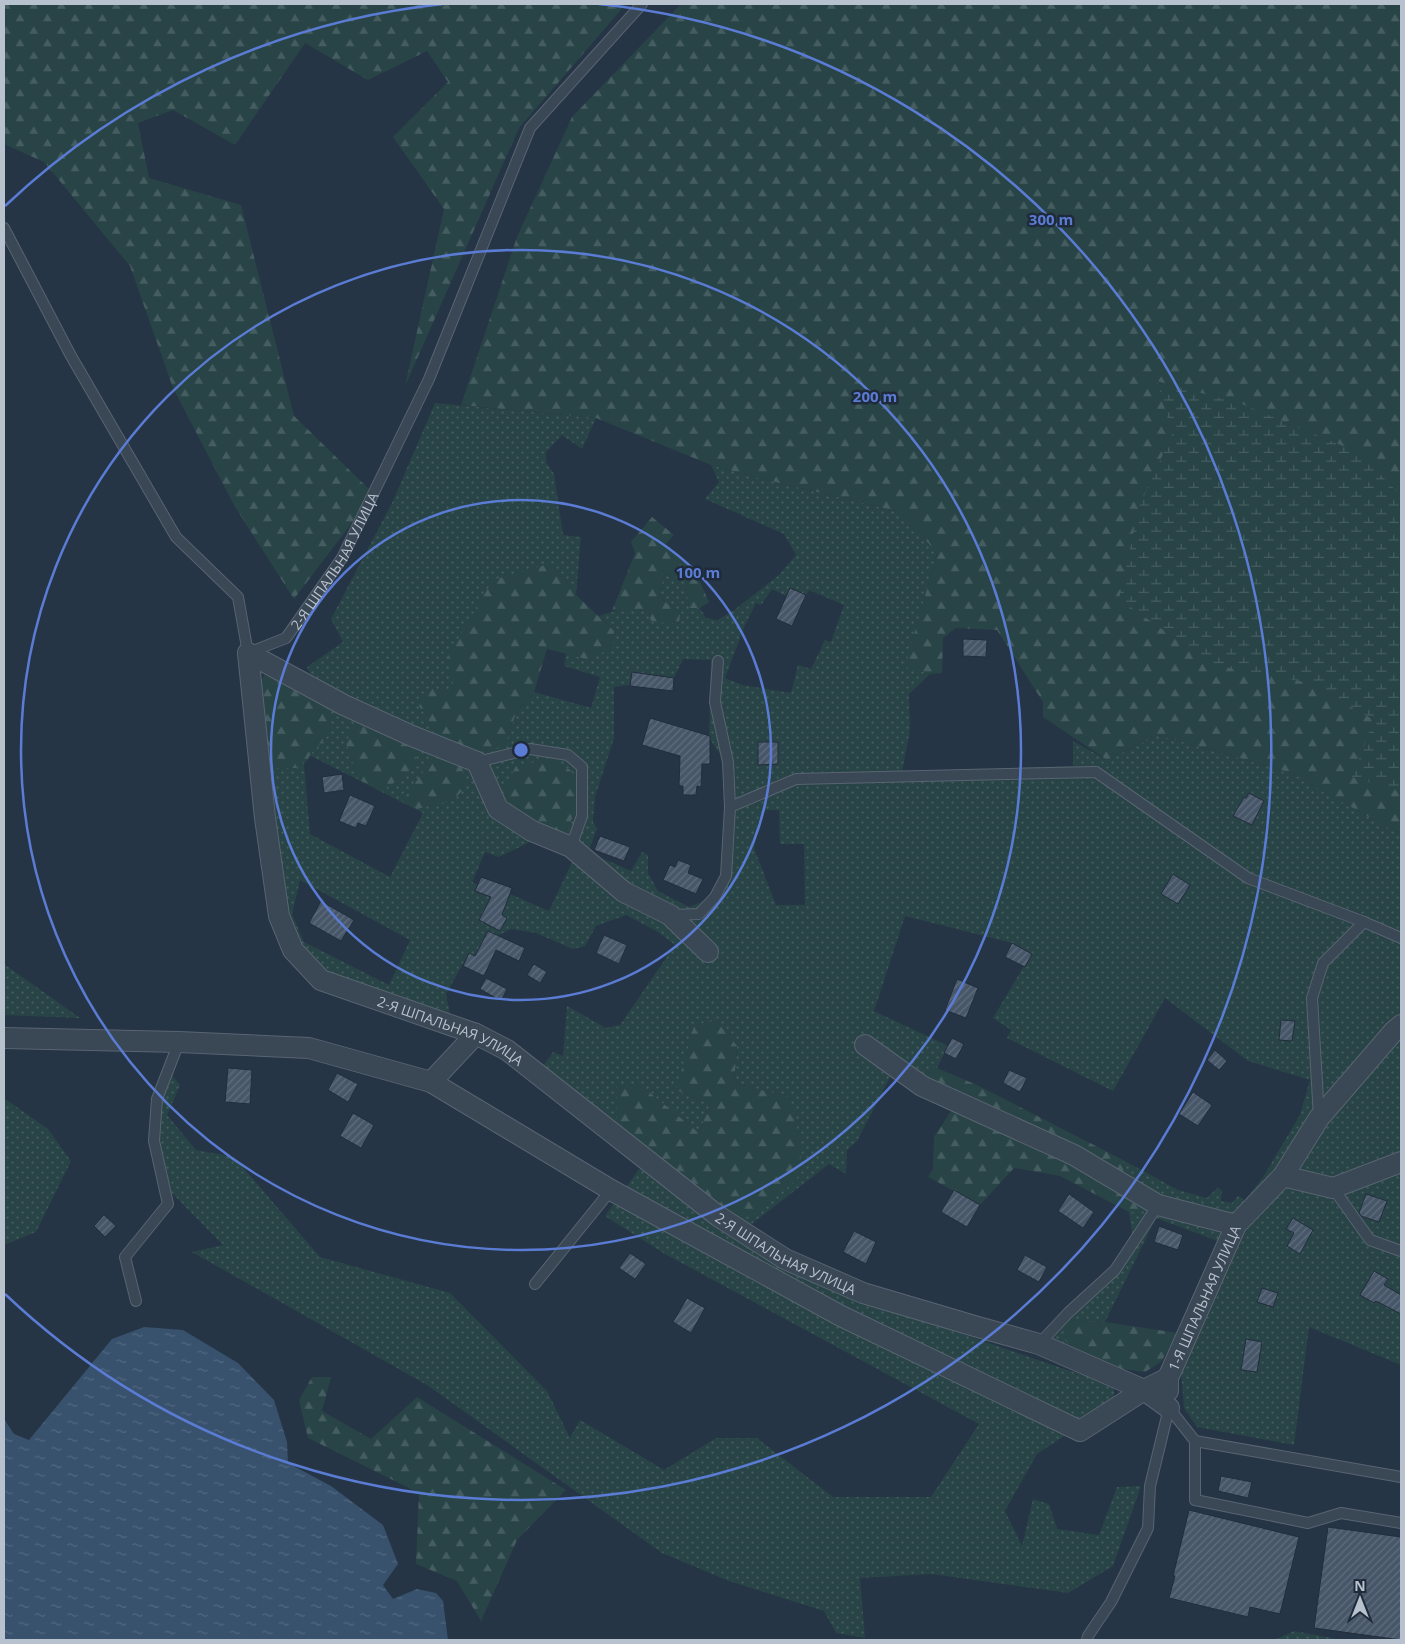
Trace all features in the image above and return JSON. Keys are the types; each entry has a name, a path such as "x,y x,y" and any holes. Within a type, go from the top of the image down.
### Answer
{"street":[{"path":"248,653 344,705 412,736 477,762 498,809 532,830 571,847 624,892 670,915 708,952"},
{"name":"2-Я ШПАЛЬНАЯ УЛИЦА","path":"248,653 264,818 279,916 293,950 321,980 476,1034 507,1050 718,1216 785,1259 863,1293 1039,1344 1144,1390 1169,1408"},
{"name":"1-Я ШПАЛЬНАЯ УЛИЦА","path":"1169,1408 1168,1378 1236,1225 1283,1176 1319,1118 1401,1024"},
{"path":"431,1082 476,1034"},
{"path":"4,1038 179,1042 310,1048 431,1082 611,1190 841,1316 1080,1431 1144,1390 1168,1378"},
{"path":"865,1045 922,1086 1074,1155 1158,1205 1236,1225"},
{"path":"1283,1176 1333,1188 1401,1162"}],"lane":[{"name":"2-Я ШПАЛЬНАЯ УЛИЦА","path":"248,653 286,638 342,558 429,379 530,128 642,4"},
{"path":"4,228 71,356 176,537 238,597 248,653"},
{"path":"670,915 698,914 715,897 726,876 730,807 728,762 715,702 718,661"},
{"path":"477,762 530,748 568,755 582,767 582,816 571,847"},
{"path":"730,807 796,780 1096,772 1248,878 1401,938"},
{"path":"1319,1118 1312,998 1323,963 1364,922"},
{"path":"136,1301 125,1257 168,1204 154,1141 157,1099 179,1042"},
{"path":"1333,1188 1370,1240 1401,1251"},
{"path":"535,1284 611,1190"},
{"path":"1039,1344 1068,1313 1115,1270 1158,1205"},
{"path":"1169,1408 1194,1441 1195,1500 1308,1523 1341,1513 1401,1523"},
{"path":"1087,1640 1111,1602 1148,1528 1150,1486 1169,1408"},
{"path":"1194,1441 1401,1477"}],"green space":[{"path":"4,4 626,4 519,128 405,386 444,209 393,137 448,82 427,51 368,80 305,43 235,145 173,110 138,123 149,178 241,205 294,416 374,494 294,599 235,507 173,388 130,266 44,162 4,144"},
{"path":"681,4 1401,4 1401,835 1289,772 1158,735 1107,760 1043,717 1043,702 997,630 956,628 943,638 942,673 930,674 905,667 937,553 901,512 711,465 596,418 461,405 517,237 572,117"},
{"path":"1157,381 1242,404 1360,453 1401,496 1401,791 1352,777 1374,720 1305,682 1213,665 1119,599 1139,507 1172,434"},
{"path":"435,403 596,418 582,449 562,435 546,452 546,462 554,474 563,535 581,537 576,595 552,563 504,747 516,713 534,692 591,708 600,677 564,666 566,653 590,660 614,631 599,616 628,610 680,613 659,597 666,573 685,575 689,608 700,608 706,618 717,620 733,611 779,575 796,555 784,534 705,499 719,482 711,465 901,512 937,552 906,666 930,674 909,694 910,730 902,772 1073,766 1073,741 1107,760 1158,735 1289,772 1401,835 1401,1365 1309,1327 1294,1445 1197,1427 1184,1408 1178,1333 1218,1241 1156,1218 1105,1322 1071,1320 1078,1355 1041,1335 1111,1267 1132,1233 1129,1212 1142,1212 1125,1190 1123,1160 1178,1190 1207,1198 1217,1188 1222,1190 1221,1201 1232,1203 1238,1196 1245,1200 1263,1177 1300,1115 1310,1080 1248,1061 1165,998 1113,1091 1007,1038 1011,1030 993,1018 1031,954 1012,943 905,916 874,1011 948,1046 937,1068 925,1076 921,1094 890,1077 857,1141 847,1150 846,1174 829,1164 749,1226 722,1210 789,1097 734,1083 737,1046 676,1090 710,1104 699,1133 638,1084 617,1125 543,1066 553,1052 563,1056 567,1006 606,1028 620,1025 675,945 658,932 626,915 596,926 585,946 573,949 536,933 511,929 481,944 475,956 469,953 446,994 450,1014 326,971 299,947 286,915 265,768 298,768 324,703 307,667 343,642 331,619 393,501","holes":["772,589 802,604 809,590 844,605 831,642 825,640 811,669 798,665 791,693 742,685 725,678 745,625 756,603 761,605","683,659 711,660 709,738 725,761 725,852 721,877 712,893 704,901 689,907 658,891 648,873 648,855 642,852 631,871 588,852 597,829 593,822 595,797 614,738 614,687 630,685 632,672 674,678","311,756 423,813 390,877 310,834 304,764","766,810 779,810 780,844 804,844 805,905 776,905 754,848 761,816","530,842 574,858 549,911 510,894 501,901 475,891 478,885 472,882 485,852 499,857","300,880 410,940 389,985 304,942 292,914"]},
{"path":"652,517 674,535 665,545 694,568 709,602 700,608 689,608 685,575 666,573 659,597 680,613 679,624 652,622 645,610 612,611 635,553 631,542"},
{"path":"552,563 576,595 614,631 613,646 590,660 547,649 534,692 516,713 504,747 472,751 438,734 419,706 429,689 454,689 448,656 493,580"},
{"path":"264,675 324,703 333,730 298,768 265,768 256,695"},
{"path":"362,719 414,743 417,766 382,791 358,779 346,743 353,726"},
{"path":"432,759 461,764 467,786 453,800 417,809 402,802"},
{"path":"550,759 572,771 577,803 568,829 546,831 506,808 505,787 516,766"},
{"path":"4,964 80,1018 4,1015"},
{"path":"715,1019 737,1046 734,1083 790,1097 802,1149 797,1180 749,1217 722,1210 617,1125 617,1086 639,1084 699,1133 710,1104 676,1090 694,1026"},
{"path":"937,1068 977,1085 1123,1160 1125,1190 1141,1201 1142,1213 1129,1212 1060,1176 1014,1168 980,1205 928,1177 933,1169 934,1137 951,1111 921,1094 925,1076"},
{"path":"170,1073 180,1085 167,1115 196,1150 234,1157 320,1257 450,1293 547,1391 570,1438 580,1420 664,1470 716,1438 757,1438 833,1497 931,1497 979,1424 665,1254 605,1216 640,1168 779,1263 872,1303 1114,1386 1114,1403 1037,1454 1005,1511 1022,1546 1033,1499 1049,1504 1057,1529 1099,1535 1117,1487 1141,1486 1113,1566 1068,1593 932,1574 860,1578 865,1638 836,1633 824,1611 729,1581 662,1553 427,1385 192,1252 223,1245 168,1189 157,1141 160,1099"},
{"path":"4,1098 48,1129 71,1161 36,1232 4,1245"},
{"path":"1071,1320 1105,1322 1178,1333 1161,1362 1145,1372 1113,1368 1078,1355 1065,1340 1065,1325"},
{"path":"312,1377 331,1377 322,1411 371,1439 417,1397 566,1490 517,1540 481,1621 457,1581 416,1564 419,1493 308,1438 299,1400"},
{"path":"1294,1631 1343,1640 1274,1640"}],"water":[{"path":"144,1327 183,1330 238,1363 274,1400 287,1442 288,1463 331,1486 383,1525 398,1564 383,1585 393,1599 417,1589 436,1593 443,1601 448,1640 4,1640 4,1419 14,1434 29,1440 112,1339"}],"building":[{"path":"790,588 806,595 792,626 776,619"},
{"path":"963,639 987,640 986,657 963,656"},
{"path":"632,672 674,678 673,691 630,686"},
{"path":"650,718 710,736 710,764 702,764 701,787 697,786 696,795 683,795 683,786 679,786 680,756 642,745"},
{"path":"758,742 778,742 778,764 758,765"},
{"path":"342,774 344,790 324,793 322,777"},
{"path":"1249,793 1264,801 1252,825 1233,816 1244,797 1246,798"},
{"path":"350,795 375,806 366,826 358,823 356,828 339,821"},
{"path":"600,836 630,847 624,861 594,850"},
{"path":"678,860 691,865 688,873 703,879 696,894 663,880 670,865 675,867"},
{"path":"1173,874 1190,885 1178,904 1161,894"},
{"path":"481,877 512,888 502,915 507,918 500,931 479,920 491,897 475,891"},
{"path":"321,901 354,920 341,941 309,923"},
{"path":"488,931 525,948 519,961 496,950 484,976 463,966 469,953 475,956"},
{"path":"604,935 627,945 619,964 596,953"},
{"path":"1012,943 1032,954 1025,967 1005,957"},
{"path":"534,964 547,972 540,983 527,975"},
{"path":"486,978 507,989 501,1001 480,989"},
{"path":"957,979 978,988 966,1018 945,1010"},
{"path":"1281,1020 1295,1021 1292,1041 1279,1040"},
{"path":"952,1038 964,1044 956,1059 944,1053"},
{"path":"1215,1050 1227,1061 1219,1070 1207,1060"},
{"path":"228,1068 252,1070 250,1104 225,1102"},
{"path":"1009,1070 1027,1078 1020,1092 1003,1083"},
{"path":"337,1073 358,1084 348,1102 328,1090"},
{"path":"1193,1092 1212,1105 1198,1126 1179,1114"},
{"path":"353,1113 374,1125 361,1148 340,1136"},
{"path":"954,1190 980,1205 967,1227 941,1212"},
{"path":"1069,1194 1094,1212 1083,1228 1058,1211"},
{"path":"1366,1194 1387,1201 1379,1222 1361,1216 1359,1213"},
{"path":"104,1215 116,1226 105,1237 94,1226"},
{"path":"1293,1218 1313,1230 1300,1254 1287,1246 1294,1233 1286,1229"},
{"path":"1159,1226 1183,1235 1178,1250 1154,1242"},
{"path":"854,1231 876,1242 866,1264 843,1252"},
{"path":"630,1253 646,1264 635,1279 619,1268"},
{"path":"1025,1255 1047,1267 1039,1282 1017,1270"},
{"path":"1374,1271 1388,1279 1384,1285 1401,1295 1401,1314 1360,1295"},
{"path":"1262,1288 1278,1293 1273,1307 1257,1302"},
{"path":"687,1298 705,1308 691,1333 673,1322"},
{"path":"1246,1339 1262,1342 1257,1372 1241,1370"},
{"path":"1221,1476 1252,1482 1248,1498 1218,1491"},
{"path":"1189,1510 1299,1537 1280,1614 1250,1607 1248,1617 1169,1598"},
{"path":"1328,1527 1401,1537 1401,1640 1314,1628"}]}
